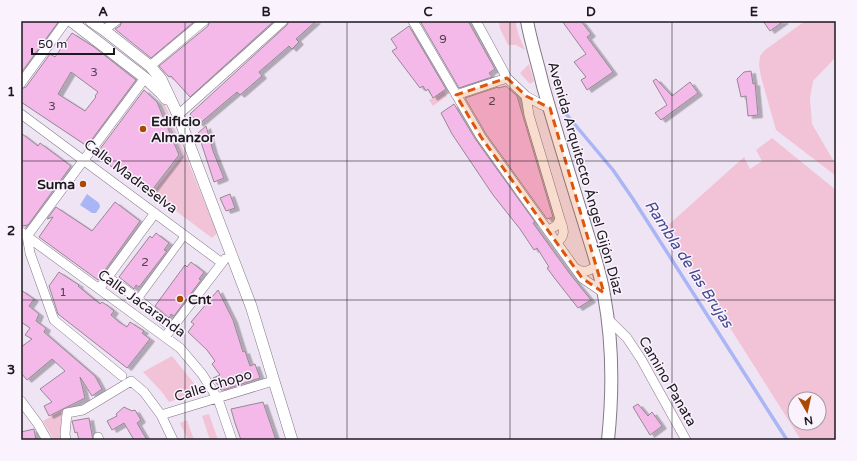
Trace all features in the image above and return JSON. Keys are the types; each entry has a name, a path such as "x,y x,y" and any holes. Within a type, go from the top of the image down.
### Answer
{"main road":[{"name":"Avenida Arquitecto Ángel Gijón Díaz","path":"527,21 550,108 604,294 608,319 612,381 611,415 608,440"}],"street":[{"path":"21,83 66,21"},
{"path":"71,21 161,92 178,115"},
{"path":"91,21 150,66 161,79 178,115 250,306 292,440"},
{"path":"104,30 116,21"},
{"path":"150,66 204,21"},
{"path":"178,115 283,21"},
{"path":"413,21 481,137 582,278 604,294"},
{"path":"476,21 508,78 526,96 550,108"},
{"path":"122,376 54,320 24,234 85,160 145,78"},
{"path":"456,95 508,78"},
{"path":"526,96 529,115 564,232 562,238 557,242"},
{"name":"Calle Madreselva","path":"21,114 222,262"},
{"path":"99,289 109,278 155,213"},
{"path":"549,230 557,226 560,219"},
{"name":"Calle Jacaranda","path":"24,234 180,348 202,374 218,399 232,440"},
{"path":"138,299 185,235"},
{"path":"165,337 230,251"},
{"path":"575,268 581,272 590,271 595,267 596,263"},
{"name":"Calle Jacaranda","path":"109,278 138,299 172,328"},
{"name":"Camino Panata","path":"608,319 627,338 641,359 686,440"},
{"path":"66,440 65,434 67,413 83,410 131,381 144,392 161,415 173,440"},
{"name":"Calle Chopo","path":"161,415 218,399 273,381"},
{"path":"21,401 38,424 47,440"}],"highlighted area":[{"path":"507,78 526,96 550,108 604,293 582,278 481,137 456,95"}],"shaded area":[{"path":"499,21 515,21 525,50 516,45 508,45 500,29"},
{"path":"805,21 836,21 836,48 834,51 836,57 813,81 810,98 812,124 836,165 836,176 776,130 761,77 759,65 760,56 765,50"},
{"path":"529,64 534,81 530,84 520,73"},
{"path":"444,91 447,96 433,106 429,100"},
{"path":"162,97 217,233 212,238 152,193 183,155 160,98"},
{"path":"772,138 836,190 836,440 801,440 795,431 827,431 827,391 787,391 787,418 666,227 744,157 750,169 762,161 756,150"},
{"path":"172,356 197,387 197,391 196,393 169,402 143,372"},
{"path":"61,411 62,440 54,440 43,421"},
{"path":"209,414 218,440 210,440 202,416"},
{"path":"187,420 194,440 188,440 180,423"}],"water":[{"path":"87,194 99,203 100,207 96,213 92,213 80,205"}],"building":[{"path":"21,21 59,21 21,73"},
{"path":"122,21 195,21 151,58 115,29 120,26"},
{"path":"210,21 274,21 190,97 171,76 169,77 159,66 208,26"},
{"path":"289,21 316,21 296,39 299,42 292,49 289,46 259,72 262,76 240,95 237,92 199,124 190,114 287,25"},
{"path":"420,21 468,21 495,69 489,73 492,77 459,88"},
{"path":"562,21 581,21 591,34 587,37 613,72 587,90 581,80 586,77 574,62 586,54"},
{"path":"763,21 784,21 770,31"},
{"path":"409,26 446,89 433,98 428,89 426,91 423,86 420,88 392,51 397,48 391,39"},
{"path":"72,33 94,47 136,80 87,146 21,102 21,89 26,87 50,54 55,57","holes":["71,72 98,92 85,111 58,94"]},
{"path":"751,71 753,84 755,83 758,115 748,116 746,96 741,97 737,79 744,72"},
{"path":"656,79 672,96 690,82 698,93 661,120 655,113 667,105 653,81"},
{"path":"506,86 517,96 553,217 547,219 486,134 465,98 498,87"},
{"name":"Edificio Almanzor","path":"144,90 157,102 179,155 149,194 97,156 97,153"},
{"path":"454,104 476,140 535,222 533,223 591,300 578,308 547,268 549,267 537,248 534,250 520,229 493,195 452,134 441,113"},
{"path":"206,126 213,151 224,178 214,182 198,133"},
{"path":"21,133 38,146 40,143 71,166 28,225 22,226 21,226"},
{"path":"230,194 235,208 226,211 220,198"},
{"path":"115,202 140,221 98,280 39,237 53,217 47,219 56,207 92,231"},
{"path":"156,233 169,243 164,250 167,251 139,287 136,285 134,289 119,277 150,236 152,238"},
{"path":"191,262 204,272 199,279 201,280 174,316 171,314 169,318 155,306 185,265 187,267"},
{"path":"59,272 79,285 78,286 100,304 102,302 114,311 111,315 119,322 127,327 130,322 144,331 142,333 150,339 127,368 58,314 49,286"},
{"path":"21,290 34,299 29,306 39,314 36,321 46,328 44,332 95,376 102,389 92,396 80,377 85,398 49,416 44,406 52,402 40,389 65,371 52,359 27,380 21,373 21,347 32,339 25,335 30,328 21,322"},
{"path":"218,290 233,320 243,352 245,351 250,366 255,364 260,378 223,390 221,390 213,378 220,375 212,364 215,361 207,350 188,332 194,324 191,322"},
{"path":"263,402 276,440 241,440 231,409"},
{"path":"638,404 648,416 652,412 662,426 650,435 633,407"},
{"path":"124,407 132,411 135,410 141,420 137,423 147,440 134,440 124,423 112,430 107,421 117,416 116,414"},
{"path":"89,418 93,440 79,440 77,432 75,433 72,421"},
{"path":"34,429 36,440 21,440 21,432"}],"waterway":[{"name":"Rambla de las Brujas","path":"561,108 613,170 633,199 787,440"}],"place":[{"name":"Edificio Almanzor","path":"143,129"},
{"name":"Suma","path":"83,184"},
{"name":"Cnt","path":"180,299"}]}
